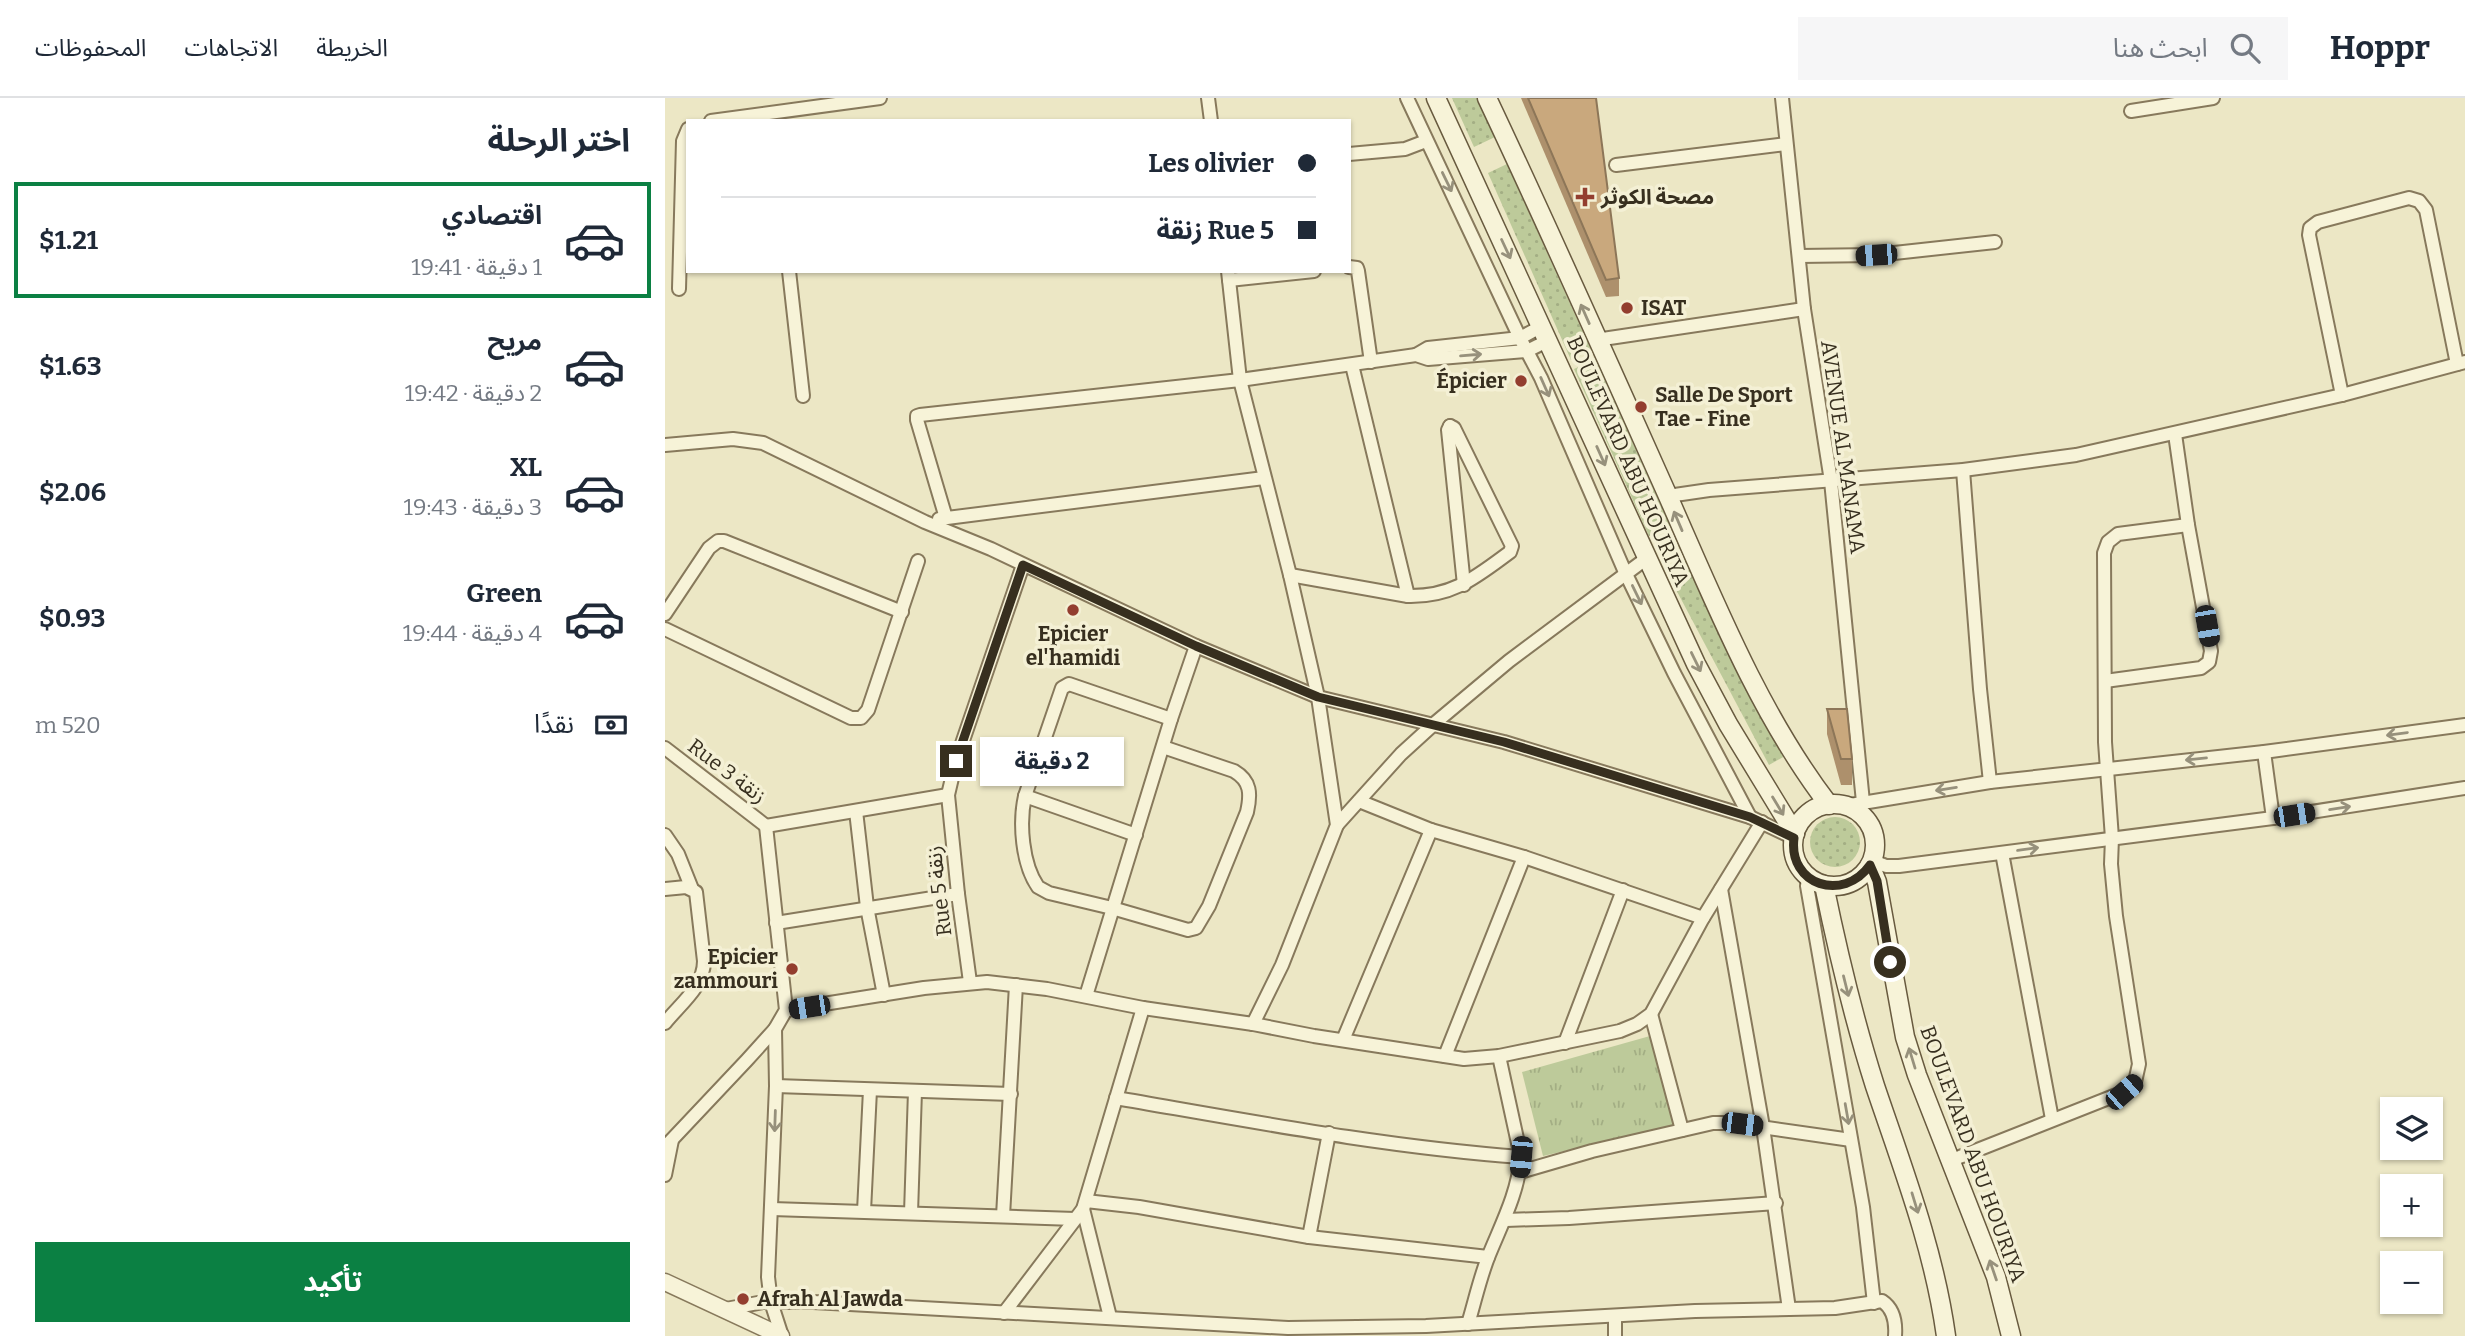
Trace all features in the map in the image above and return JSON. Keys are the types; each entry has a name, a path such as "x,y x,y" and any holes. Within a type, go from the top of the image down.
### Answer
{"main road":[{"name":"BOULEVARD ABU HOURIYA","path":"1436,98 1696,664 1794,836"},
{"name":"BOULEVARD ABU HOURIYA","path":"1486,98 1752,678 1796,757 1836,805"},
{"path":"1836,805 1861,815 1870,827 1874,841 1870,862 1853,882 1839,886 1824,885 1808,877 1794,857 1794,836 1798,824 1808,814 1836,805"},
{"name":"BOULEVARD ABU HOURIYA","path":"1870,862 1877,881 1905,1037 1917,1075 1996,1277 2011,1336"},
{"path":"1824,885 1860,1035 1926,1237 1940,1295 1946,1336"}],"street":[{"path":"735,119 771,116 880,98"},
{"path":"1208,98 1210,119"},
{"path":"1407,98 1527,351 1625,572 1674,673 1756,819"},
{"name":"AVENUE AL MANAMA","path":"1782,98 1804,309 1831,481 1863,802"},
{"path":"2131,111 2213,98"},
{"path":"679,289 683,141 686,134"},
{"path":"1351,153 1405,149 1426,141"},
{"path":"1616,165 1786,144"},
{"path":"1668,496 1963,470 2076,455 2342,395 2461,363 2426,210 2419,201 2409,198 2318,222 2310,228 2309,235 2342,395"},
{"path":"1799,256 1876,255 1994,242"},
{"path":"1351,267 1357,268 1358,271 1371,362"},
{"path":"789,273 803,396"},
{"path":"1280,273 1229,276 1240,380 1318,697 1337,825"},
{"path":"1597,340 1804,309"},
{"path":"946,518 917,420 920,415 1240,380 1416,355 1428,348 1546,333"},
{"path":"1416,355 1428,359 1527,351 1546,333"},
{"path":"1352,365 1408,596"},
{"path":"1290,575 1408,596 1427,596 1464,585 1513,550 1454,428 1450,426 1448,430 1464,585"},
{"path":"2105,681 2201,668 2209,662 2211,651 2175,434"},
{"path":"665,445 733,439 763,443 925,522 991,549 1196,646 1318,697 1435,723 1504,742 1756,819 1794,836"},
{"path":"1963,470 1975,638 1990,782"},
{"path":"925,522 1264,478"},
{"path":"1952,1160 2124,1092 2135,1082 2139,1064 2116,916 2105,768 2104,553 2108,541 2118,534 2188,525"},
{"path":"665,614 709,548 718,541 731,542 902,612"},
{"path":"1253,1024 1282,965 1337,825 1401,754 1435,723 1509,661 1647,558"},
{"path":"665,629 857,719 866,715 868,710 918,561"},
{"name":"Rue 5 زنقة","path":"970,982 948,795 956,761 1023,565"},
{"path":"1086,996 1196,646"},
{"path":"1163,747 1234,771 1243,776 1248,787 1250,798 1247,812 1209,906 1196,928 1188,930 1049,893 1035,884 1026,854 1021,821 1024,796 1062,688 1069,684 1171,719"},
{"path":"1836,805 1990,782 2264,752 2465,724"},
{"name":"Rue 3 زنقة","path":"665,748 766,825"},
{"path":"2264,752 2273,818"},
{"path":"1870,862 1899,866 2273,818 2465,788"},
{"path":"665,1175 669,1144 775,1029 786,1010 766,825 948,795"},
{"path":"1024,796 1136,835"},
{"path":"1359,801 1431,830 1524,857 1703,918"},
{"path":"856,811 867,907 884,995"},
{"path":"786,1010 970,982 1016,985 1464,1059 1499,1056 1621,1031 1651,1014 1721,889 1756,819"},
{"path":"1343,1040 1431,830"},
{"path":"665,835 678,854 698,900 704,969 698,985 665,1023"},
{"path":"2002,853 2052,1119"},
{"path":"1445,1056 1524,857"},
{"path":"1808,877 1807,886 1863,1207 1874,1303"},
{"path":"665,889 692,889"},
{"path":"1721,889 1776,1203 1789,1309"},
{"path":"1565,1043 1623,890"},
{"path":"776,923 958,894"},
{"path":"1003,1216 1016,985"},
{"path":"1004,1313 1081,1210 1143,1008"},
{"path":"1651,1014 1682,1130"},
{"path":"775,1029 776,1086 768,1278 771,1302 781,1336"},
{"path":"1468,1324 1488,1256 1506,1220 1520,1172 1521,1157 1499,1056"},
{"path":"776,1086 1011,1094"},
{"path":"864,1212 870,1090"},
{"path":"911,1213 915,1091"},
{"path":"1116,1098 1329,1133 1448,1150 1521,1157"},
{"path":"1520,1172 1713,1123 1763,1127 1851,1140"},
{"path":"1309,1237 1329,1133"},
{"path":"1506,1220 1776,1203"},
{"path":"772,1209 1003,1216 1139,1207 1309,1237 1488,1256"},
{"path":"1081,1210 1110,1317"},
{"path":"665,1282 781,1336"},
{"path":"726,1309 771,1302 849,1304 1289,1328 1468,1324 1835,1308 1882,1301 1889,1307 1894,1318 1895,1336"},
{"path":"1615,1316 1615,1336"}],"green space":[{"path":"1452,98 1477,98 1495,137 1474,147"},
{"path":"1507,164 1591,350 1571,360 1488,173"},
{"path":"1595,359 1670,526 1649,536 1574,369"},
{"path":"1685,558 1785,756 1769,765 1664,567"},
{"path":"1835,817 1853,824 1860,842 1853,860 1835,867 1817,860 1810,842 1817,824"},
{"path":"1650,1036 1676,1125 1543,1156 1522,1072"}],"building":[{"name":"مصحة الكوثر","path":"1528,98 1596,98 1619,278 1606,280"},
{"path":"1827,709 1847,709 1852,759 1841,759"}],"place":[{"name":"مصحة الكوثر","path":"1585,197"},
{"name":"ISAT","path":"1627,308"},
{"name":"Épicier","path":"1521,381"},
{"name":"Salle De Sport Tae - Fine","path":"1641,407"},
{"name":"Epicier el'hamidi","path":"1073,610"},
{"name":"Epicier zammouri","path":"792,969"},
{"name":"Afrah Al Jawda","path":"743,1299"}],"route":[{"path":"956,761 1023,565 1196,646 1318,697 1435,723 1504,742 1750,817 1794,838 1793,851 1798,866 1811,880 1820,884 1848,884 1864,873 1870,865 1877,881 1890,962"}]}
